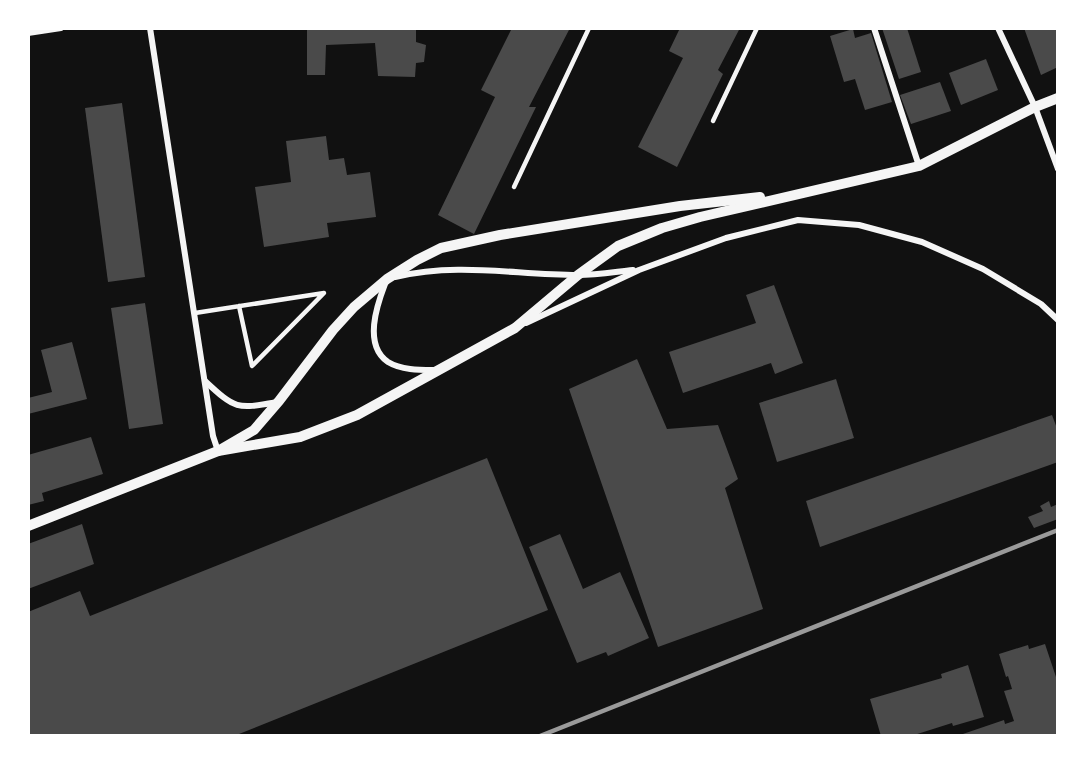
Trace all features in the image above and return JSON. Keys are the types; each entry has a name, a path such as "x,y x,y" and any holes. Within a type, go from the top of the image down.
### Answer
{"street":[{"path":"28,33 61,28"},
{"path":"150,28 204,381 213,436 218,452"},
{"path":"874,28 919,165"},
{"path":"998,28 1035,107 1058,169"},
{"path":"515,328 578,275 618,246 662,228 919,165 1035,107 1058,98"},
{"path":"28,526 218,452 254,430 354,307 387,279 441,248 680,206 814,190"},
{"path":"218,452 300,437 357,415 515,328 639,270 726,238 798,220 859,225 922,242 982,268 1041,304 1058,320"},
{"path":"387,279 422,270 455,268 578,275 639,270"},
{"path":"387,279 377,305 374,330 376,346 387,361 408,369 435,370"},
{"path":"204,381 228,402 248,407 279,401"}],"lane":[{"path":"513,187 589,28"},
{"path":"713,121 757,28"},
{"path":"195,313 239,306 324,293 252,366 239,306"}],"building":[{"path":"307,28 416,28 416,42 426,45 424,62 416,63 415,77 378,76 375,43 326,45 325,75 307,75"},
{"path":"512,28 570,28 529,107 536,107 474,234 438,215 495,97 481,90"},
{"path":"680,28 740,28 718,70 723,74 677,167 638,147 683,58 669,51"},
{"path":"882,28 907,28 921,72 899,79"},
{"path":"1024,28 1058,28 1058,67 1041,75"},
{"path":"853,29 855,38 871,33 892,102 865,110 855,79 844,82 830,36"},
{"path":"986,59 998,90 961,105 949,73"},
{"path":"940,82 951,111 911,124 900,95"},
{"path":"122,103 145,277 108,282 85,108"},
{"path":"326,136 329,160 344,158 347,175 370,172 376,217 327,223 329,237 264,247 255,187 291,182 286,141"},
{"path":"774,285 803,363 775,374 771,363 683,393 669,352 756,323 746,295"},
{"path":"145,303 163,424 129,429 111,308"},
{"path":"72,342 87,399 28,414 28,398 52,392 41,350"},
{"path":"637,359 667,429 718,425 738,479 725,488 763,609 658,647 569,389"},
{"path":"836,379 854,438 777,462 759,403"},
{"path":"1052,415 1058,431 1058,462 820,547 806,501"},
{"path":"91,437 103,474 42,493 44,501 28,505 28,455"},
{"path":"487,458 548,610 234,736 28,736 28,612 80,591 90,616"},
{"path":"1049,501 1051,507 1058,504 1058,519 1034,528 1028,517 1043,511 1040,506"},
{"path":"82,524 94,564 28,589 28,544"},
{"path":"560,534 583,589 620,572 649,638 608,656 606,652 577,663 529,547"},
{"path":"1045,644 1058,683 1058,736 957,736 1004,720 1005,724 1014,721 1004,691 1012,689 999,654 1028,645 1029,649"},
{"path":"968,665 984,717 953,726 952,723 911,736 881,736 870,699 942,678 941,674"}],"railway":[{"path":"540,736 1058,530"}]}
